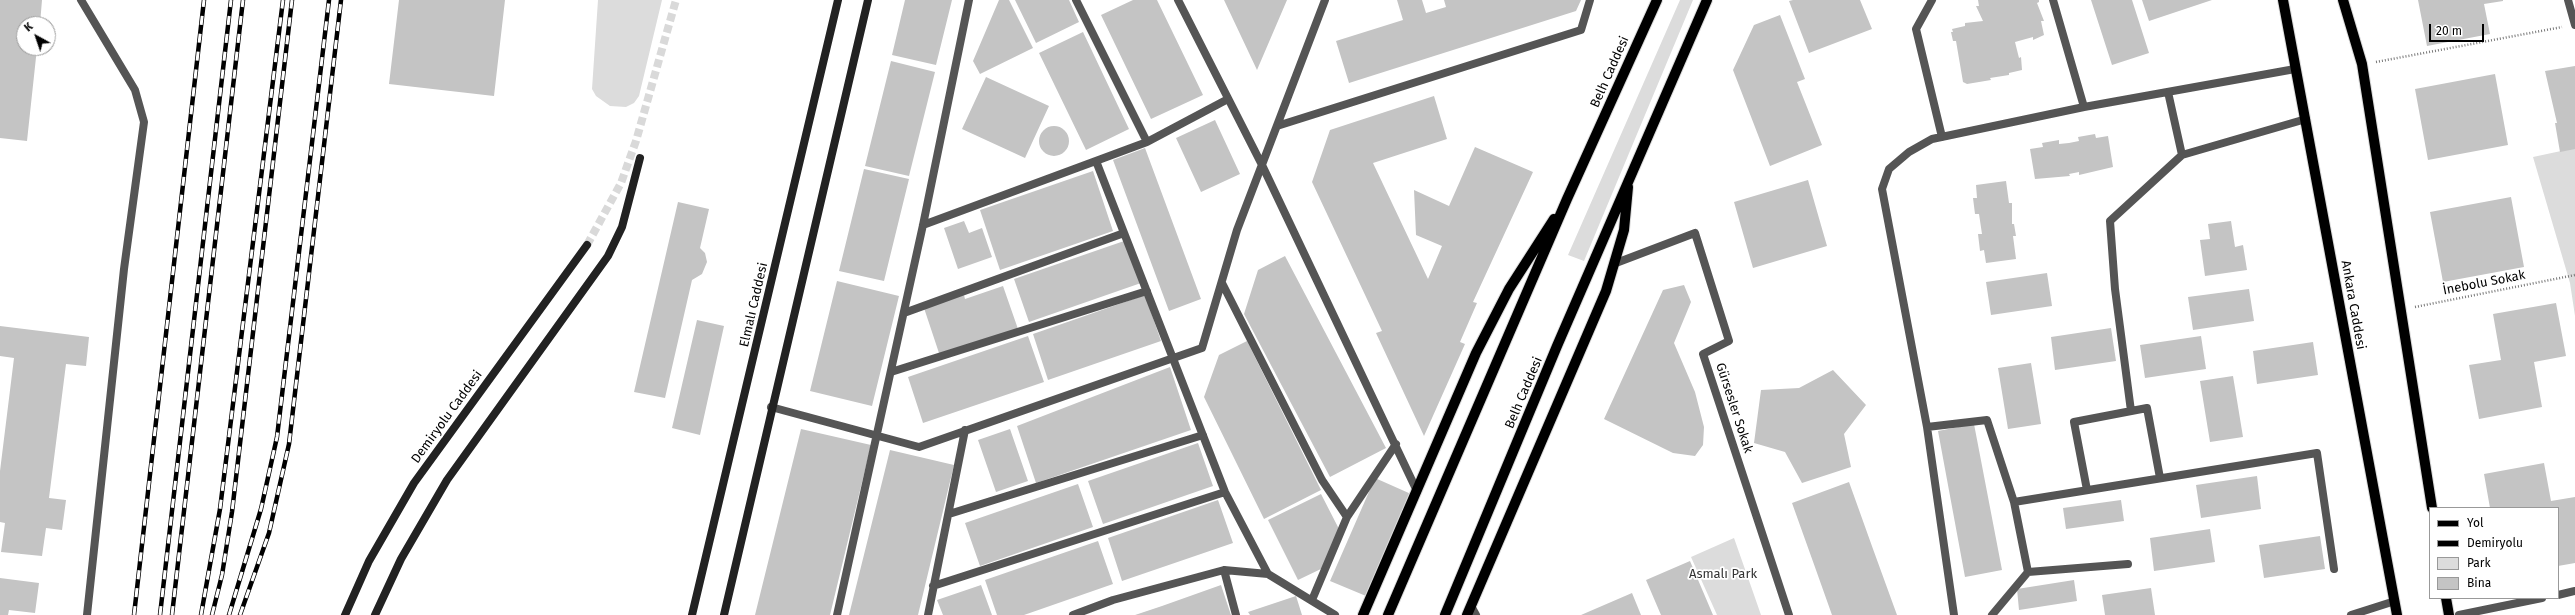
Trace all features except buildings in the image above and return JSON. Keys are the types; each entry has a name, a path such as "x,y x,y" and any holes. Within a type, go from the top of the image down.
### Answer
{"main road":[{"name":"Elmalı Caddesi","path":"692,615 838,0"},
{"path":"724,615 771,408 868,0"},
{"name":"Belh Caddesi","path":"1388,615 1567,199 1657,0"},
{"name":"Belh Caddesi","path":"1445,615 1557,346 1707,0"},
{"name":"Ankara Caddesi","path":"2283,0 2397,615"},
{"path":"2343,0 2362,64 2432,507"},
{"path":"375,615 401,559 447,480 608,256 622,227 640,158"},
{"name":"Belh Caddesi","path":"1469,610 1616,263 1624,230 1629,181"},
{"name":"Belh Caddesi","path":"1363,615 1491,323 1529,254 1567,199"},
{"name":"Demiryolu Caddesi","path":"345,615 368,561 414,483 587,245"},
{"path":"2446,599 2449,615"}],"street":[{"path":"81,0 135,90 144,122 124,269 87,615"},
{"path":"837,615 878,435 969,0"},
{"path":"1076,0 1147,142"},
{"path":"1178,0 1262,165 1396,444 1417,491"},
{"path":"771,408 919,447 1202,348 1237,230 1325,0"},
{"path":"1277,126 1581,30 1590,0"},
{"path":"1932,0 1916,29 1942,137"},
{"path":"2053,0 2084,107"},
{"path":"2568,0 2575,25"},
{"path":"1954,615 1927,427 1882,189 1889,169 1909,152 1932,139 2084,107 2295,69"},
{"path":"2168,92 2182,154"},
{"path":"923,225 1147,142 1228,99"},
{"path":"2131,411 2115,289 2110,221 2182,154 2306,119"},
{"path":"1096,161 1225,492 1268,574"},
{"path":"904,312 1124,233"},
{"name":"Gürsesler Sokak","path":"1616,263 1695,233 1729,341 1704,354 1789,615"},
{"path":"1222,283 1322,480 1348,517"},
{"path":"891,372 1147,291"},
{"path":"2087,490 2074,422 2147,408 2160,478"},
{"path":"1927,427 1987,420 2014,502 2028,572"},
{"path":"928,615 965,430"},
{"path":"949,514 1203,434"},
{"path":"1312,600 1348,517 1396,444"},
{"path":"2014,502 2317,453 2334,569"},
{"path":"933,586 1225,492"},
{"path":"1992,615 2028,572 2128,564"},
{"path":"1224,570 1236,615"},
{"path":"1073,615 1088,612 1114,600 1224,570 1268,574 1335,615"},
{"path":"2559,595 2575,591"},
{"path":"2458,615 2537,599"},
{"path":"2351,615 2395,601"},
{"path":"1469,610 1476,615"}],"path":[{"path":"2362,64 2575,25"},
{"name":"İnebolu Sokak","path":"2401,310 2573,276"}],"green space":[{"path":"598,0 662,0 639,96 634,103 626,107 610,106 596,96 592,89"},
{"path":"1680,0 1693,0 1584,261 1568,255"},
{"path":"2575,148 2575,316 2570,283 2533,157"},
{"name":"Asmalı Park","path":"1734,538 1761,615 1717,615 1691,557"}],"tunnel":[{"path":"587,245 621,183 636,141 676,0"}],"railway":[{"path":"134,615 204,0"},
{"path":"160,615 231,0"},
{"path":"172,615 243,0"},
{"path":"201,615 220,509 283,0"},
{"path":"212,615 222,575 232,512 292,0"},
{"path":"229,615 261,509 277,437 329,0"},
{"path":"240,615 269,533 289,444 341,0"}]}
